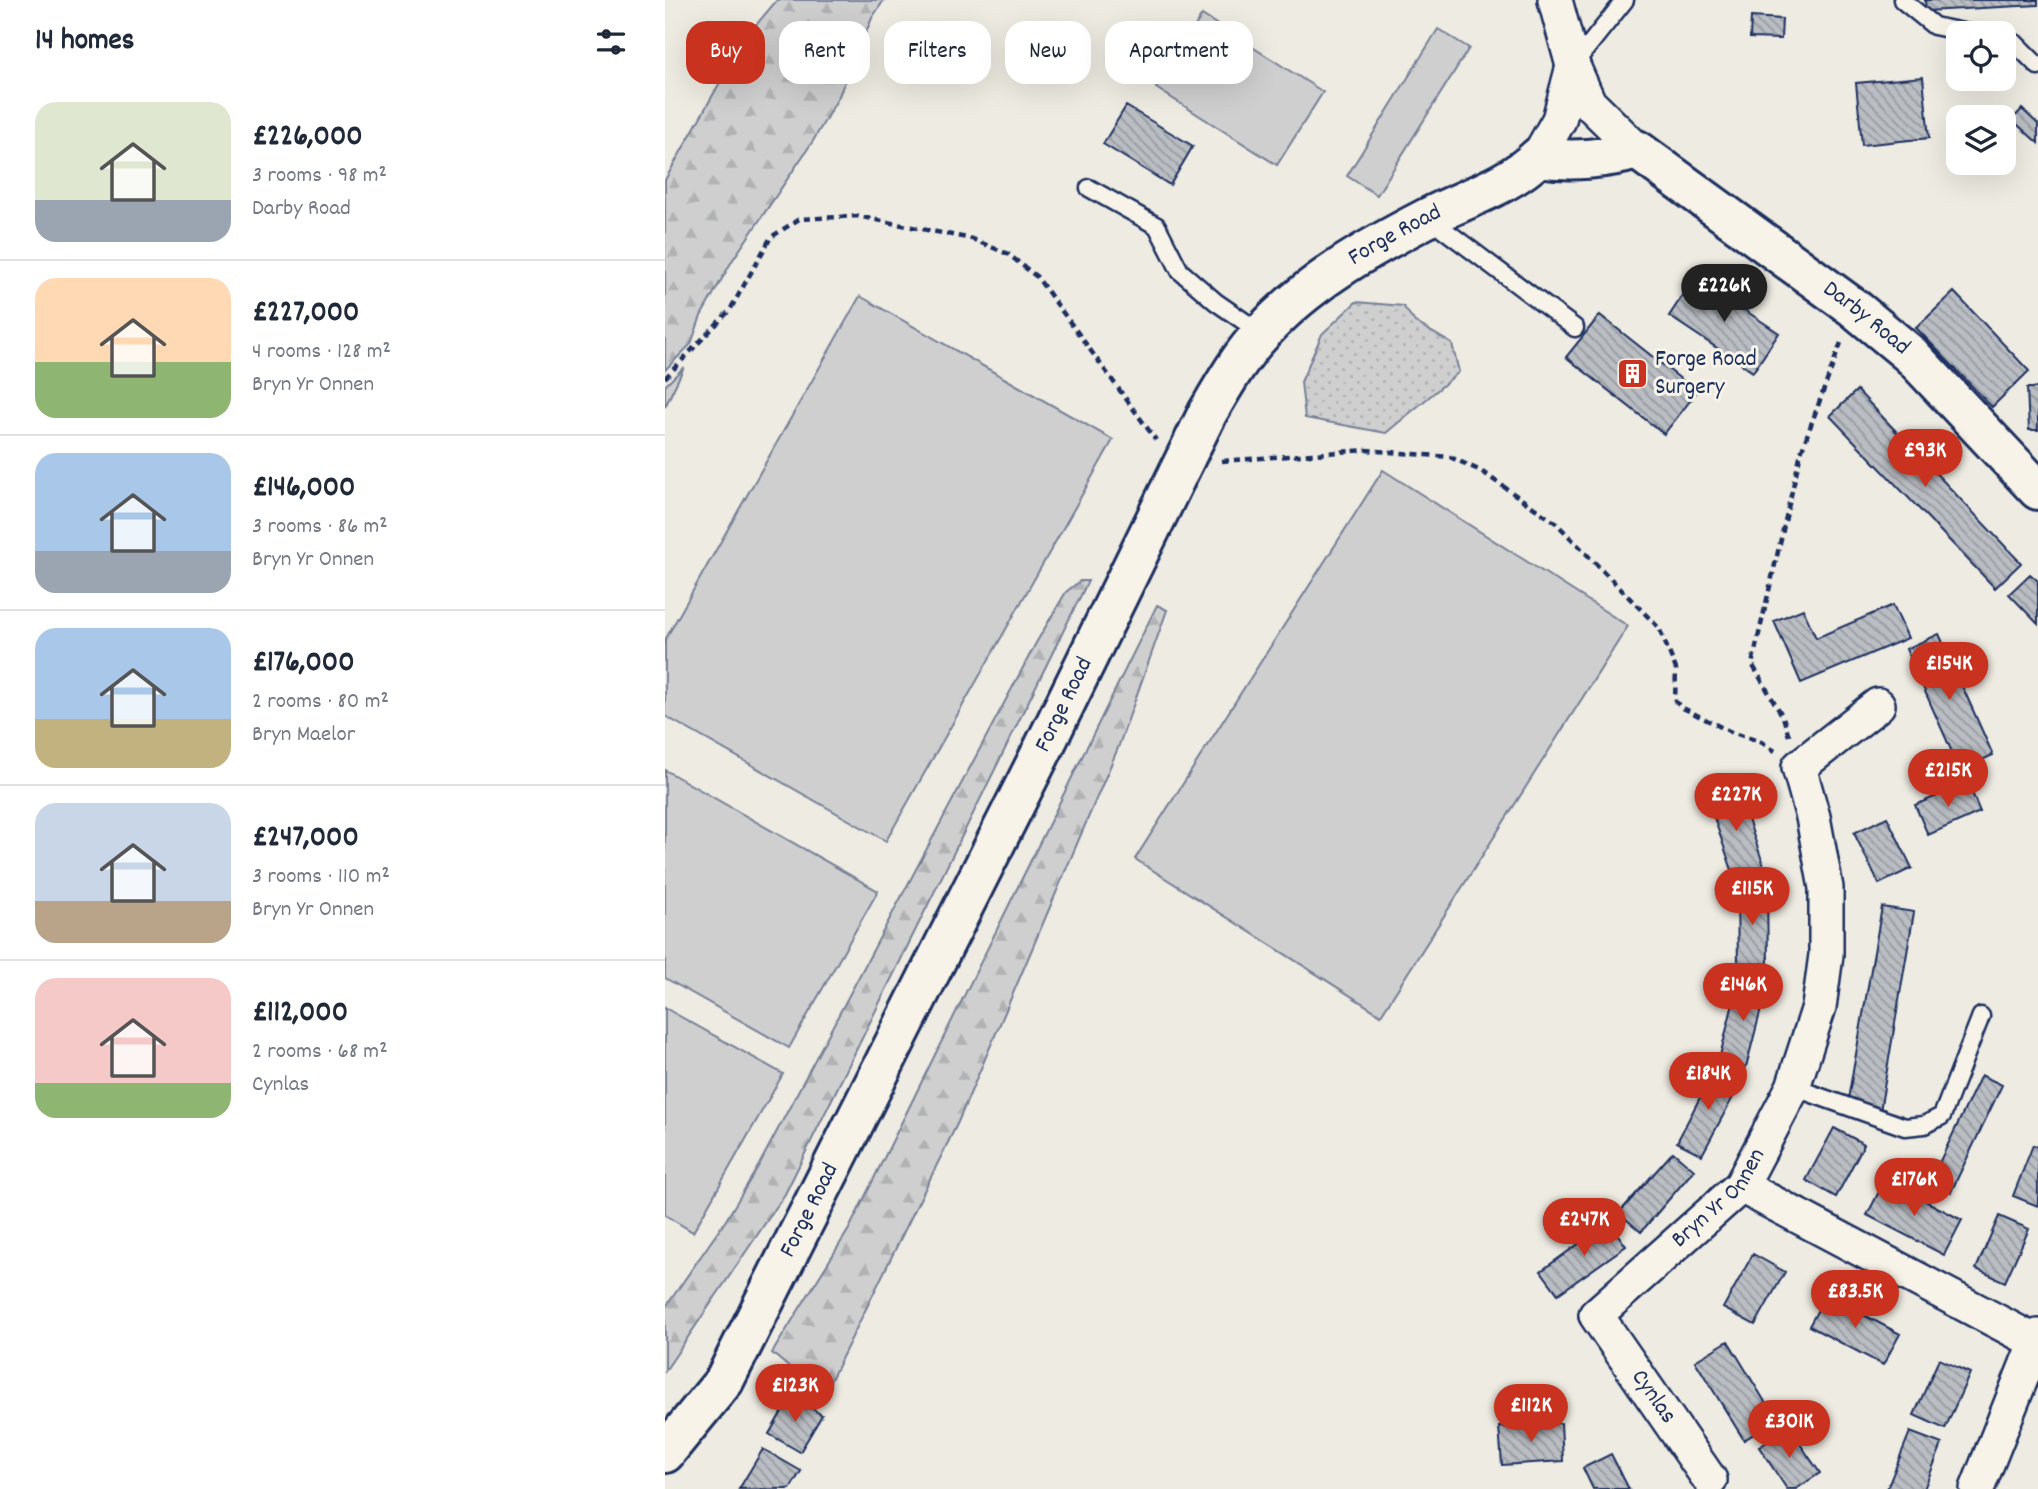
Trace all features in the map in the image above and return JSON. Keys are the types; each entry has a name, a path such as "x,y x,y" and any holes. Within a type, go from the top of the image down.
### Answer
{"street":[{"path":"1555,0 1573,66 1589,103 1637,150"},
{"path":"1573,66 1559,120 1538,157 1570,159 1619,155 1637,150"},
{"name":"Darby Road","path":"1637,150 1854,309 1911,355 2038,490"},
{"name":"Forge Road","path":"665,1452 724,1381 1226,383 1261,333 1316,283 1428,217 1524,171 1538,157"},
{"path":"1799,767 1878,705"},
{"name":"Bryn Yr Onnen","path":"1596,1315 1741,1186 1793,1087 1819,1007 1826,955 1826,888 1813,817 1799,767"},
{"path":"1741,1186 2037,1339 1977,1489"},
{"name":"Cynlas","path":"1596,1315 1710,1480"}],"lane":[{"path":"1573,66 1625,0"},
{"path":"1902,0 1934,26 1946,28"},
{"path":"2016,44 2038,66"},
{"path":"1089,188 1157,226 1180,271 1216,302 1261,333"},
{"path":"1428,217 1575,328"},
{"path":"1793,1087 1905,1127 1924,1125 1942,1116 1981,1016"}],"path":[{"path":"665,378 730,310 771,237 799,219 857,216 972,239 1008,254 1037,277 1158,442 1183,464 1366,450 1450,457 1481,471 1556,523 1659,628 1676,669 1675,701 1681,707 1731,732 1761,742 1799,767"},
{"path":"1799,767 1783,717 1752,664 1801,452 1854,309"}],"green space":[{"path":"777,0 884,0 870,23 779,21 779,84 844,84 813,141 732,261 701,316 691,344 665,370 665,180 719,84 765,84 765,21 759,21"},
{"path":"1202,15 1211,21 1198,21"},
{"path":"1438,29 1469,48 1377,195 1347,176"},
{"path":"1253,47 1323,92 1277,165 1156,88 1159,84 1253,84"},
{"path":"860,296 1113,440 886,841 665,716 665,640"},
{"path":"1356,302 1403,306 1415,322 1452,344 1459,372 1386,433 1305,418 1301,382 1322,334"},
{"path":"684,367 665,407 665,386"},
{"path":"1383,470 1628,626 1381,1015 1135,859"},
{"path":"1080,581 1088,581 785,1194 665,1371 665,1308 726,1220 759,1165 1036,643 1066,592"},
{"path":"1157,605 1167,610 1118,748 958,1122 823,1396 772,1353 849,1229"},
{"path":"665,770 878,891 789,1048 665,978"},
{"path":"665,1008 783,1074 693,1232 665,1215"}],"building":[{"path":"1925,0 2038,0 2038,5 1926,11"},
{"path":"1751,17 1782,19 1781,39 1750,38"},
{"path":"1923,77 1929,138 1862,145 1856,83"},
{"path":"1126,106 1193,146 1170,185 1103,144"},
{"path":"2022,109 2038,124 2038,143 2016,124 2016,116"},
{"path":"1695,277 1779,333 1753,372 1669,316"},
{"path":"1954,292 2029,371 1992,407 1916,328"},
{"name":"Forge Road Surgery","path":"1600,315 1697,392 1664,434 1566,357"},
{"path":"2027,388 2038,388 2038,430 2029,430"},
{"path":"1857,390 2021,563 1995,588 1830,416"},
{"path":"2030,574 2038,581 2038,624 2009,594"},
{"path":"1893,605 1908,638 1801,683 1774,621 1803,609 1816,638"},
{"path":"1939,634 1993,755 1960,770 1906,649"},
{"path":"1968,783 1980,812 1928,835 1915,805"},
{"path":"1738,790 1764,866 1734,876 1708,800"},
{"path":"1887,817 1912,868 1879,884 1854,833"},
{"path":"1737,888 1767,888 1768,966 1738,966"},
{"path":"1882,907 1914,912 1880,1111 1847,1105"},
{"path":"1739,979 1767,986 1746,1067 1719,1060"},
{"path":"1714,1070 1740,1084 1702,1155 1677,1142"},
{"path":"1981,1075 2002,1085 1951,1192 1930,1182"},
{"path":"1834,1128 1864,1144 1836,1197 1806,1180"},
{"path":"2033,1145 2038,1147 2038,1206 2013,1196"},
{"path":"1673,1152 1694,1170 1641,1232 1619,1213"},
{"path":"1885,1180 1962,1220 1944,1255 1867,1215"},
{"path":"1999,1216 2029,1229 2005,1282 1976,1269"},
{"path":"1609,1222 1626,1246 1558,1294 1541,1271"},
{"path":"1753,1254 1785,1272 1755,1325 1723,1308"},
{"path":"1826,1295 1900,1334 1883,1365 1809,1326"},
{"path":"1728,1341 1776,1420 1744,1440 1695,1361"},
{"path":"1939,1359 1970,1373 1945,1429 1914,1415"},
{"path":"791,1396 822,1415 800,1452 769,1434"},
{"path":"1561,1423 1563,1461 1502,1465 1499,1427"},
{"path":"1789,1428 1820,1473 1796,1489 1787,1489 1759,1447"},
{"path":"1910,1432 1942,1444 1924,1489 1887,1489"},
{"path":"763,1449 801,1471 790,1489 739,1489"},
{"path":"1611,1454 1629,1489 1593,1489 1583,1468"}],"place":[{"name":"Forge Road Surgery","path":"1632,374"}]}
